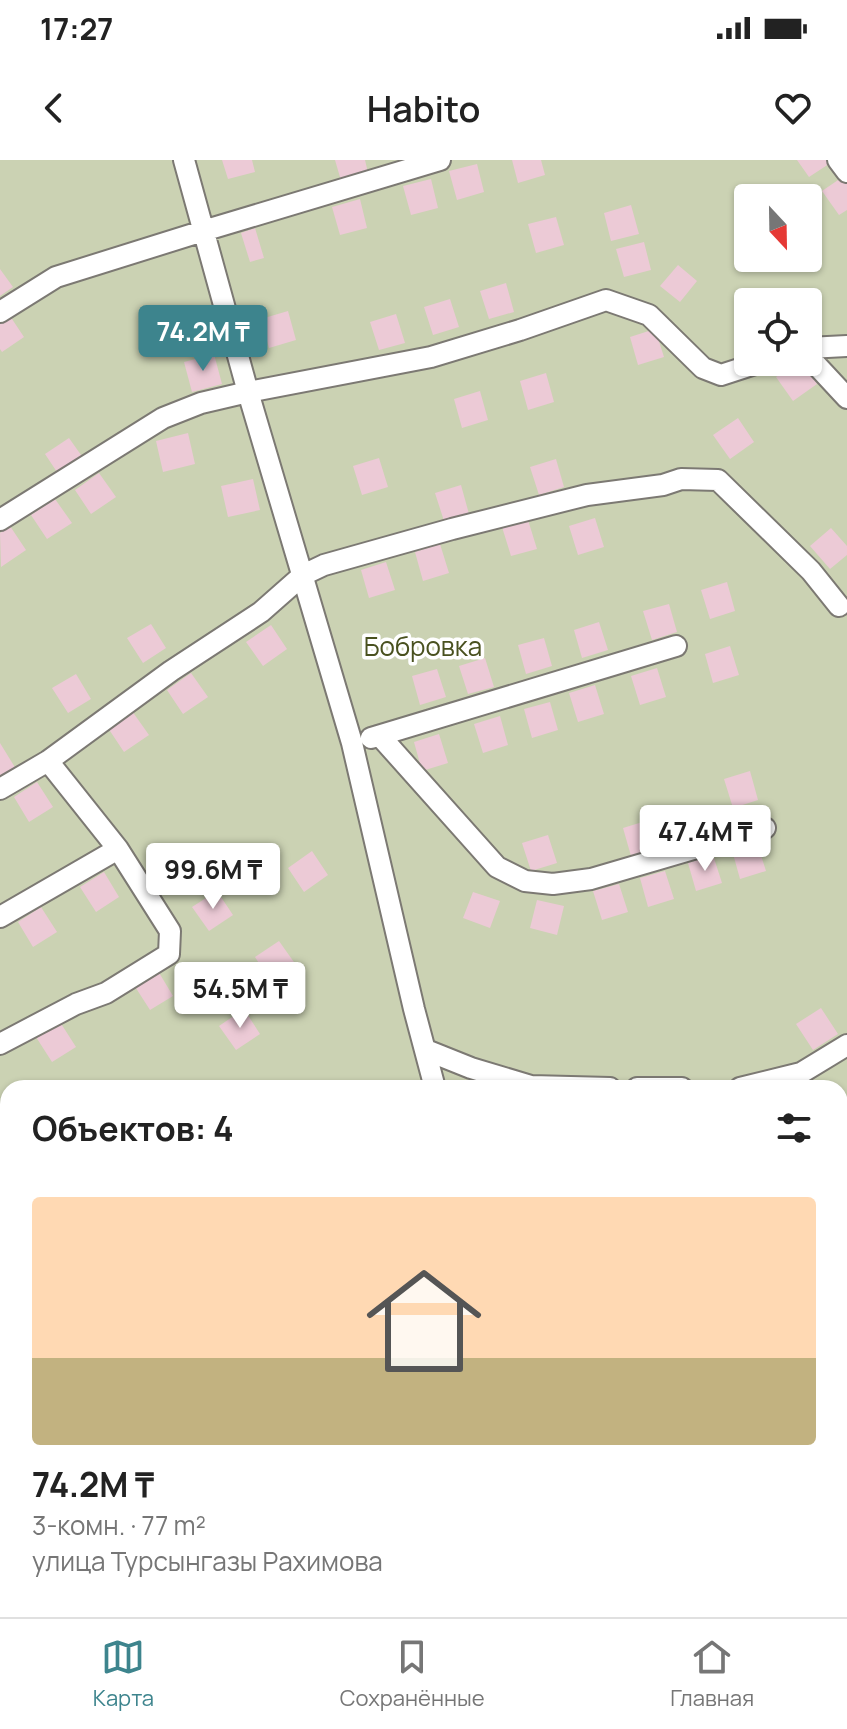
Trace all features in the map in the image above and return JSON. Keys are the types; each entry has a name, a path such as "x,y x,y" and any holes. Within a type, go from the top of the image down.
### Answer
{"street":[{"path":"184,160 248,392 352,743 433,1080"},
{"path":"0,312 56,277 440,160"},
{"path":"838,160 847,172"},
{"path":"0,520 163,418 201,403 431,357 606,300 649,315 703,368 721,375 734,371"},
{"path":"822,347 847,346"},
{"path":"822,371 847,398"},
{"path":"0,789 48,761 171,671 261,612 303,575 324,565 587,495 663,485 681,479 718,480 800,560 839,606"},
{"path":"352,743 676,646"},
{"path":"380,736 497,867 525,881 553,884 591,879 765,828"},
{"path":"0,1044 76,1004 106,993 169,954 170,931 118,849 48,761"},
{"path":"0,917 118,849"},
{"path":"773,1080 801,1073 847,1045"},
{"path":"426,1050 511,1080"}],"green space":[{"name":"Бобровка","path":"0,160 847,160 847,1080 0,1080"}],"building":[{"path":"222,160 252,160 255,172 228,179"},
{"path":"335,160 365,160 369,177 342,184"},
{"path":"512,160 541,160 545,175 518,183"},
{"path":"797,160 835,160 809,177"},
{"path":"477,164 484,192 457,200 449,171"},
{"path":"847,174 847,210 839,215 822,191"},
{"path":"431,179 438,208 411,215 403,186"},
{"path":"360,199 367,228 340,235 332,207"},
{"path":"631,205 639,234 611,241 604,213"},
{"path":"556,217 564,245 536,253 528,224"},
{"path":"255,228 264,258 250,262 241,233"},
{"path":"644,242 651,270 624,277 616,249"},
{"path":"678,265 697,281 680,302 660,286"},
{"path":"0,269 13,287 0,296"},
{"path":"506,283 514,312 489,319 480,291"},
{"path":"450,299 459,327 433,335 424,307"},
{"path":"288,311 296,340 269,348 261,319"},
{"path":"8,313 24,337 2,352 0,319"},
{"path":"396,314 405,343 379,350 370,322"},
{"path":"655,329 664,357 638,365 630,337"},
{"path":"214,354 222,384 192,392 184,362"},
{"path":"546,373 554,402 528,410 520,381"},
{"path":"812,376 817,384 793,401 776,377"},
{"path":"480,391 488,420 462,428 454,399"},
{"path":"738,418 754,442 730,459 713,435"},
{"path":"188,433 195,464 163,472 156,441"},
{"path":"69,438 86,462 61,478 45,454"},
{"path":"379,458 388,487 362,495 353,466"},
{"path":"556,459 564,487 539,495 530,467"},
{"path":"99,473 116,497 91,514 75,490"},
{"path":"253,479 260,510 228,517 221,486"},
{"path":"461,485 469,514 444,521 435,493"},
{"path":"55,499 72,523 47,539 31,515"},
{"path":"595,518 604,547 578,555 569,526"},
{"path":"528,520 537,549 511,556 502,527"},
{"path":"10,526 26,550 1,567 0,533"},
{"path":"831,528 847,546 847,555 830,569 810,546"},
{"path":"440,544 449,573 423,581 415,552"},
{"path":"386,562 395,590 369,598 361,570"},
{"path":"727,582 735,611 710,619 701,590"},
{"path":"669,604 677,632 652,640 643,611"},
{"path":"599,622 608,650 582,658 574,630"},
{"path":"151,624 166,648 143,663 127,638"},
{"path":"271,625 287,649 263,666 246,642"},
{"path":"544,638 552,666 526,674 518,645"},
{"path":"730,646 739,675 713,683 705,654"},
{"path":"485,658 494,687 468,694 459,666"},
{"path":"657,668 666,697 640,705 631,676"},
{"path":"437,669 446,697 420,705 412,676"},
{"path":"191,673 208,697 183,714 167,690"},
{"path":"76,674 91,699 68,713 52,688"},
{"path":"595,685 604,714 578,722 569,693"},
{"path":"550,702 558,730 532,738 524,709"},
{"path":"132,711 149,735 124,752 108,728"},
{"path":"500,716 508,745 483,753 474,724"},
{"path":"439,734 448,763 422,771 414,742"},
{"path":"0,743 16,769 0,779"},
{"path":"750,771 758,800 733,808 724,779"},
{"path":"37,782 53,807 29,822 14,797"},
{"path":"700,805 709,833 683,841 674,813"},
{"path":"649,820 657,849 631,856 623,828"},
{"path":"548,835 557,863 531,871 522,843"},
{"path":"757,843 766,871 740,879 732,850"},
{"path":"312,851 328,875 304,892 288,868"},
{"path":"713,855 722,883 696,891 688,863"},
{"path":"665,871 674,899 648,907 640,878"},
{"path":"104,872 119,897 96,912 80,887"},
{"path":"619,884 628,912 602,920 593,891"},
{"path":"217,891 233,915 209,931 192,907"},
{"path":"473,892 500,901 490,928 463,918"},
{"path":"537,900 564,906 557,935 530,928"},
{"path":"41,907 57,932 33,947 18,922"},
{"path":"279,941 296,965 271,982 255,957"},
{"path":"158,971 173,996 150,1010 134,985"},
{"path":"821,1008 838,1034 813,1050 796,1024"},
{"path":"244,1009 260,1034 236,1050 219,1026"},
{"path":"60,1022 76,1047 52,1062 36,1037"}]}
